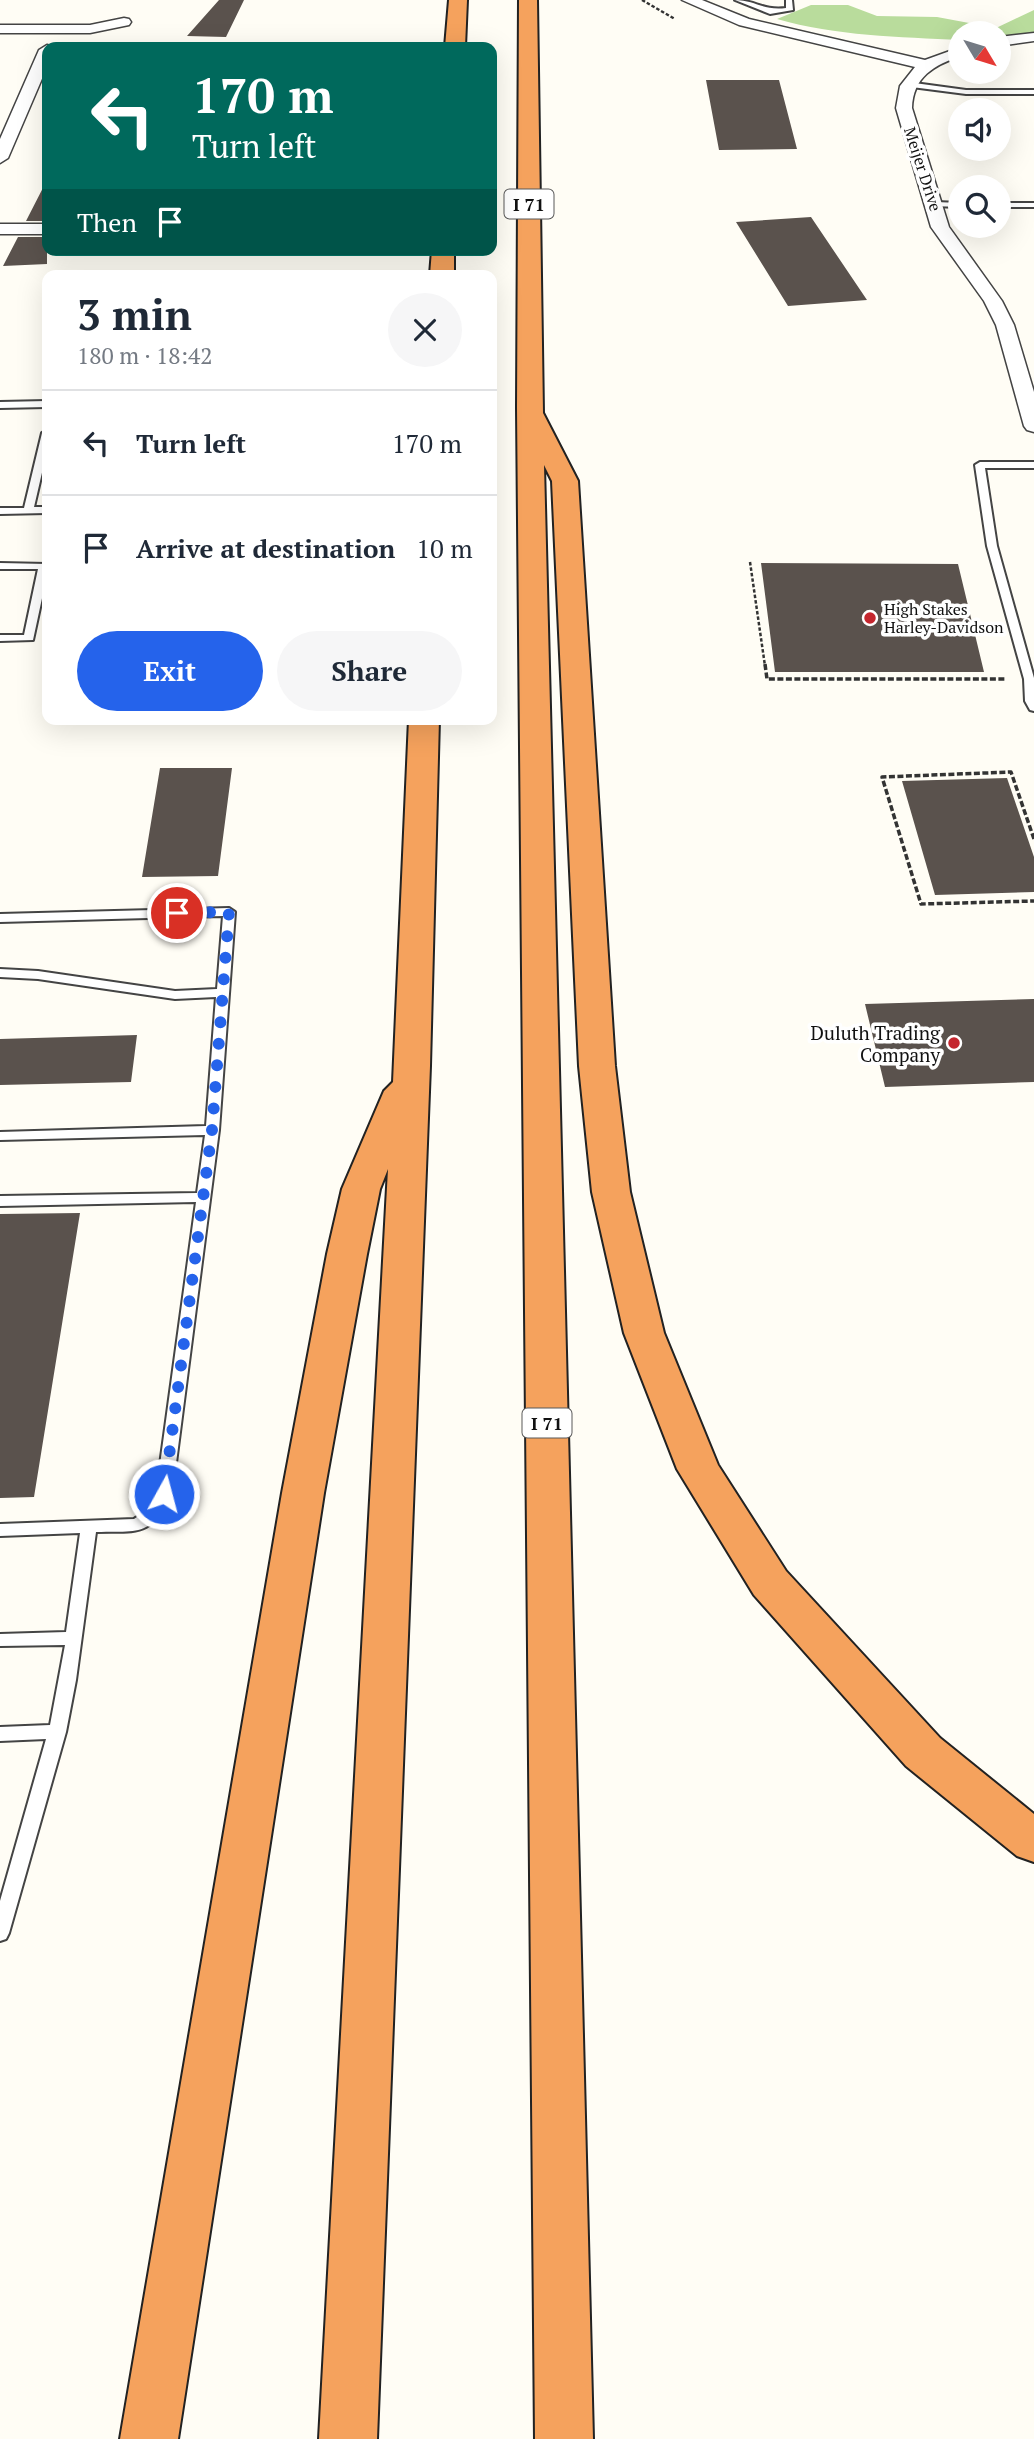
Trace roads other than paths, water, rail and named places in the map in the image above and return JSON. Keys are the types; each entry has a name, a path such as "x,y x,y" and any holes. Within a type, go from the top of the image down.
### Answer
{"highway":[{"path":"454,42 458,0"},
{"name":"I 71","path":"528,0 530,408 564,2439"},
{"path":"530,408 565,481 597,1066 611,1192 643,1333 698,1469 770,1583 923,1752 1034,1842"},
{"path":"348,2439 412,1066 424,725"},
{"path":"149,2439 303,1493 347,1254 361,1189 412,1066"}],"street":[{"path":"689,0 744,22 927,65"},
{"path":"0,29 90,29 124,22"},
{"path":"51,42 56,29"},
{"path":"1012,40 1034,37"},
{"path":"907,84 927,65 948,56"},
{"path":"0,158 8,122 42,59"},
{"name":"Meijer Drive","path":"907,84 903,96 904,108 943,235 993,302 1005,325 1027,373 1034,426"},
{"path":"0,229 42,229"}],"lane":[{"path":"740,1 754,0"},
{"path":"740,1 770,12 790,10 789,0"},
{"path":"907,84 966,92 1034,92"},
{"path":"935,205 948,205"},
{"path":"1011,205 1034,205"},
{"path":"0,405 42,404"},
{"path":"28,510 42,453"},
{"path":"1034,465 981,465 992,546 1029,679 1030,701 1034,708"},
{"path":"0,510 42,510"},
{"path":"0,566 42,566"},
{"path":"0,638 29,638 42,576"},
{"path":"0,918 229,912 212,1130 164,1494 153,1514 137,1525 0,1530"},
{"path":"0,973 38,975 175,995 223,992"},
{"path":"0,1136 212,1130"},
{"path":"0,1201 203,1197"},
{"path":"1,1935 57,1732 68,1680 89,1527"},
{"path":"0,1640 72,1638"},
{"path":"0,1734 57,1732"}],"place":[{"name":"High Stakes Harley-Davidson","path":"870,618"},
{"name":"Duluth Trading Company","path":"954,1043"}]}
